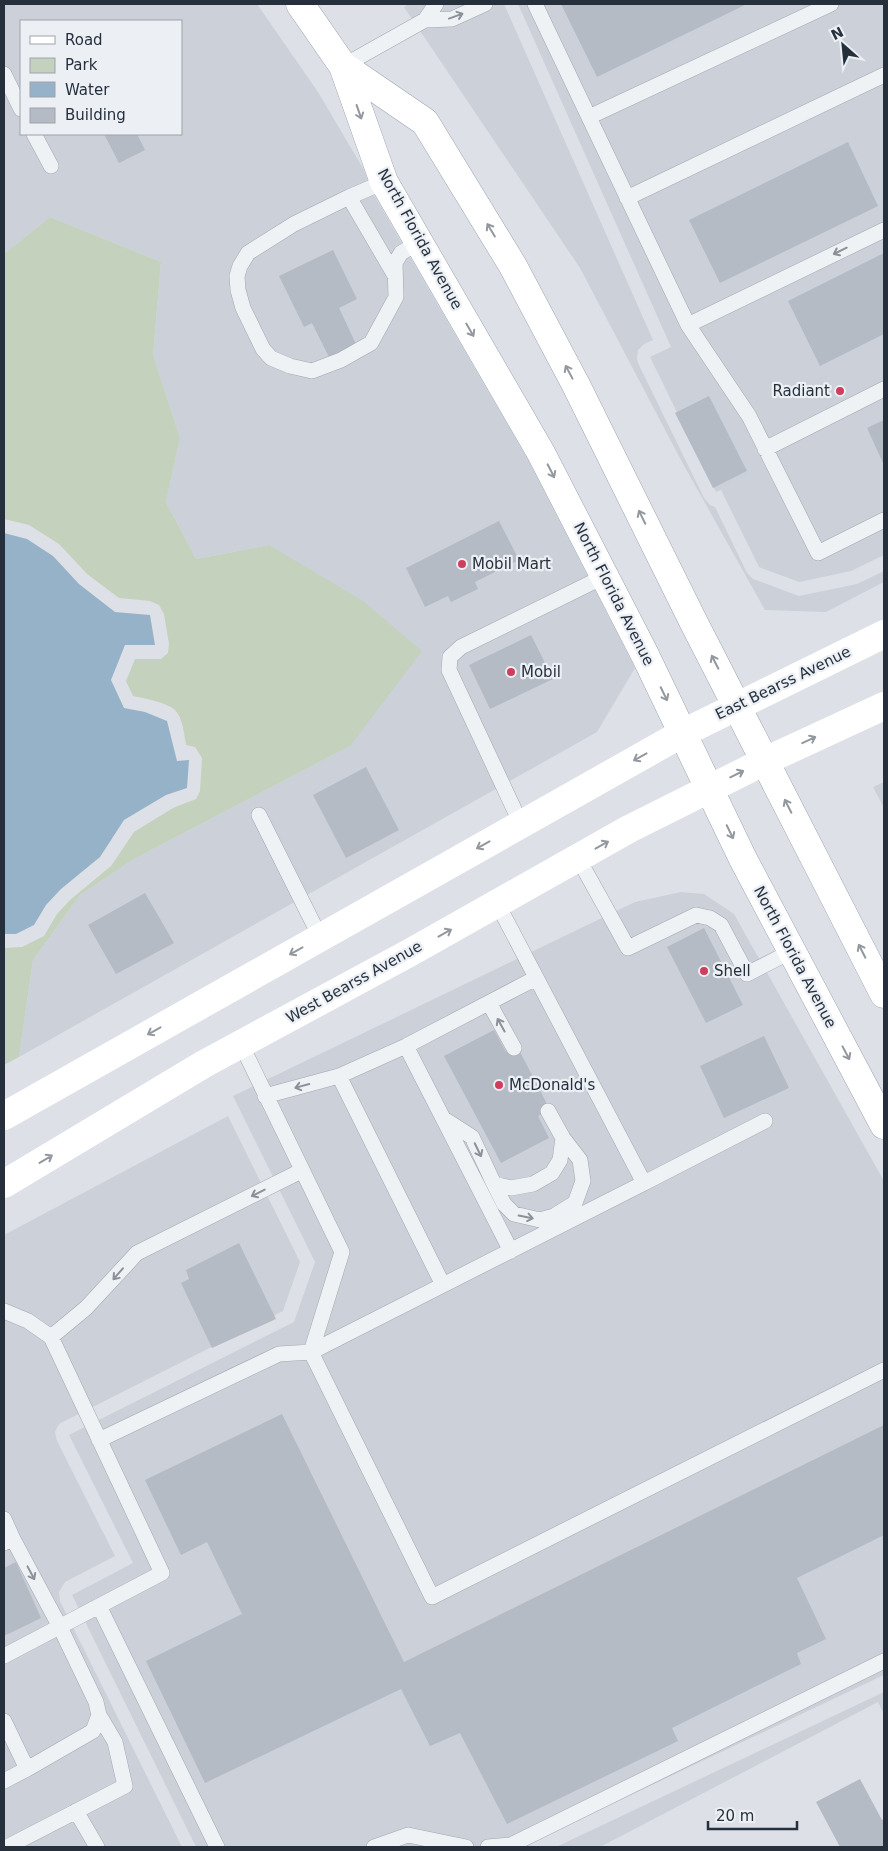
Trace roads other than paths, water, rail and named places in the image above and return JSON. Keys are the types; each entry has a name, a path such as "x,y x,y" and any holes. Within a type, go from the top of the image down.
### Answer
{"main road":[{"name":"North Florida Avenue","path":"300,4 343,66 384,182 541,453 646,655 743,859 884,1125"},
{"name":"North Florida Avenue","path":"343,66 425,122 513,266 554,343 884,994"},
{"name":"East Bearss Avenue","path":"683,733 884,634"},
{"path":"709,788 884,706"},
{"path":"4,1116 683,733"},
{"name":"West Bearss Avenue","path":"4,1184 241,1044 497,904 629,829 709,788"}],"lane":[{"path":"343,66 425,20 436,4"},
{"path":"425,20 452,19 485,4"},
{"path":"535,4 688,325 749,416 818,553 884,520"},
{"path":"589,117 831,4"},
{"path":"4,74 20,107"},
{"path":"627,198 884,75"},
{"path":"35,135 51,166"},
{"path":"384,182 349,197 266,240 248,253 240,266 237,276 243,308 263,349 271,358 290,366 312,371 342,360 371,343 396,297 395,263 401,253 419,242"},
{"path":"349,197 394,274"},
{"path":"688,325 884,230"},
{"path":"766,449 884,389"},
{"path":"521,824 449,670 450,657 460,647 605,576"},
{"path":"259,814 320,937"},
{"path":"578,858 628,948 696,915 710,918 721,925 747,974 792,951"},
{"path":"497,904 644,1183"},
{"path":"264,1096 339,1076 406,1046 536,978"},
{"path":"489,1003 514,1048"},
{"path":"241,1044 264,1096 342,1252 311,1352 432,1597 884,1370"},
{"path":"406,1046 511,1251"},
{"path":"339,1076 443,1285"},
{"path":"443,1118 472,1137 504,1204 514,1214 540,1220 554,1216 575,1203 583,1182 580,1160 563,1138 548,1111"},
{"path":"99,1440 279,1354 311,1352 764,1120"},
{"path":"494,1184 511,1188 533,1184 552,1173 560,1160 563,1138"},
{"path":"51,1337 86,1308 138,1253 301,1171"},
{"path":"4,1311 28,1321 51,1337 162,1573 4,1656"},
{"path":"4,1519 8,1541 60,1626 96,1702 99,1715 115,1742 125,1786 7,1847"},
{"path":"99,1606 217,1847"},
{"path":"488,1847 511,1845 884,1661"},
{"path":"4,1781 93,1731 99,1715"},
{"path":"4,1721 27,1769"},
{"path":"76,1810 97,1847"},
{"path":"374,1847 408,1835 466,1847"}],"water":[{"path":"4,533 27,539 53,556 79,584 115,612 150,615 155,645 125,645 111,680 124,708 145,712 167,721 177,761 189,760 187,788 166,795 124,820 100,857 61,889 46,905 34,925 16,934 4,934"}],"place":[{"name":"Radiant","path":"840,391"},
{"name":"Mobil Mart","path":"462,564"},
{"name":"Mobil","path":"511,672"},
{"name":"Shell","path":"704,971"},
{"name":"McDonald's","path":"499,1085"}]}
